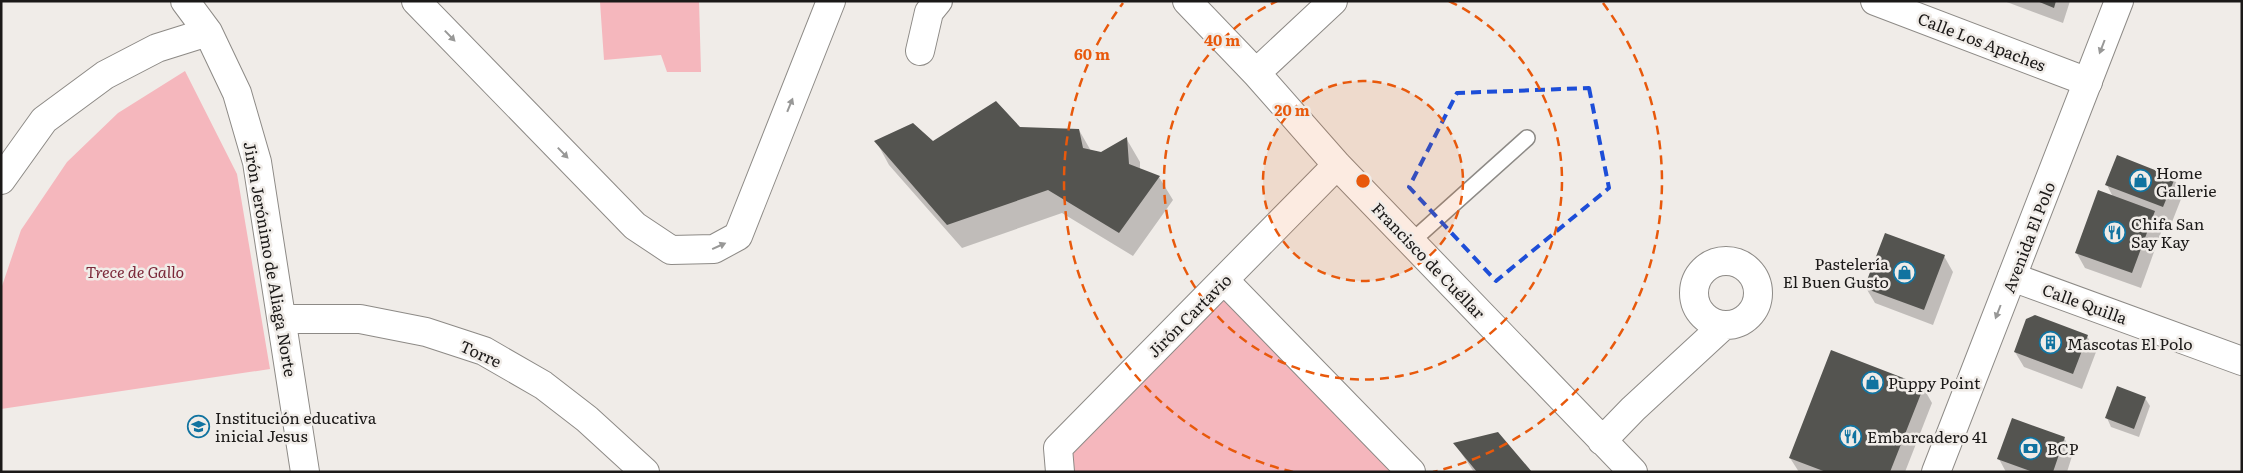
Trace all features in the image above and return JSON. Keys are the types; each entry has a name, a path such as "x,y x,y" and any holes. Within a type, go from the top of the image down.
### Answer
{"street":[{"name":"Jirón Jerónimo de Aliaga Norte","path":"185,1 208,32 237,93 258,162 305,472"},
{"path":"416,1 634,226 671,250 714,249 738,236 831,1"},
{"path":"920,51 929,12 938,1"},
{"name":"Francisco de Cuéllar","path":"1187,1 1256,73 1337,165 1632,472"},
{"path":"1256,73 1333,1"},
{"name":"Calle Los Apaches","path":"1875,1 2088,82"},
{"name":"Avenida El Polo","path":"1936,472 2119,1"},
{"path":"1,180 44,120 105,75 156,48 208,32"},
{"name":"Jirón Cartavio","path":"1060,472 1058,448 1337,165"},
{"name":"Calle Quilla","path":"2012,277 2242,361"},
{"path":"1224,280 1411,472"},
{"name":"Torre","path":"283,319 360,319 426,332 484,351 543,385 587,419 645,472"},
{"path":"1602,440 1633,408 1724,325"}],"lane":[{"path":"1411,242 1528,138"}],"highlighted area":[{"path":"1589,88 1609,188 1496,281 1409,187 1457,93"}],"green space":[{"path":"588,1 699,1 701,72 667,72 661,55 604,60 600,2"},
{"name":"Trece de Gallo","path":"185,71 237,174 270,369 1,409 1,289 21,230 67,162 118,113"},
{"path":"1224,280 1411,472 1060,472 1058,448"}],"building":[{"path":"2037,1 2056,1 2054,8"},
{"path":"996,101 1020,127 1079,129 1083,148 1101,152 1127,137 1129,164 1160,176 1119,233 1048,190 947,225 874,141 913,123 933,141"},
{"name":"Home Gallerie","path":"2117,155 2175,178 2163,207 2105,185"},
{"name":"Chifa San Say Kay","path":"2098,190 2155,211 2132,273 2075,253"},
{"name":"Pastelería El Buen Gusto","path":"1885,233 1945,255 1924,310 1864,288"},
{"name":"Mascotas El Polo","path":"2035,315 2088,335 2073,374 2014,352 2026,319"},
{"name":"Embarcadero 41","path":"1831,350 1924,386 1890,472 1826,472 1789,458"},
{"path":"2117,386 2146,397 2134,429 2105,418"},
{"name":"BCP","path":"2012,418 2065,437 2053,472 2033,472 1997,459"},
{"path":"1498,432 1532,472 1477,472 1453,443"}],"place":[{"name":"Home Gallerie","path":"2140,181"},
{"name":"Chifa San Say Kay","path":"2115,232"},
{"name":"Pastelería El Buen Gusto","path":"1905,272"},
{"name":"Mascotas El Polo","path":"2051,343"},
{"name":"Puppy Point","path":"1872,382"},
{"name":"Institución educativa inicial Jesus","path":"199,426"},
{"name":"Embarcadero 41","path":"1851,436"},
{"name":"BCP","path":"2031,448"}]}
